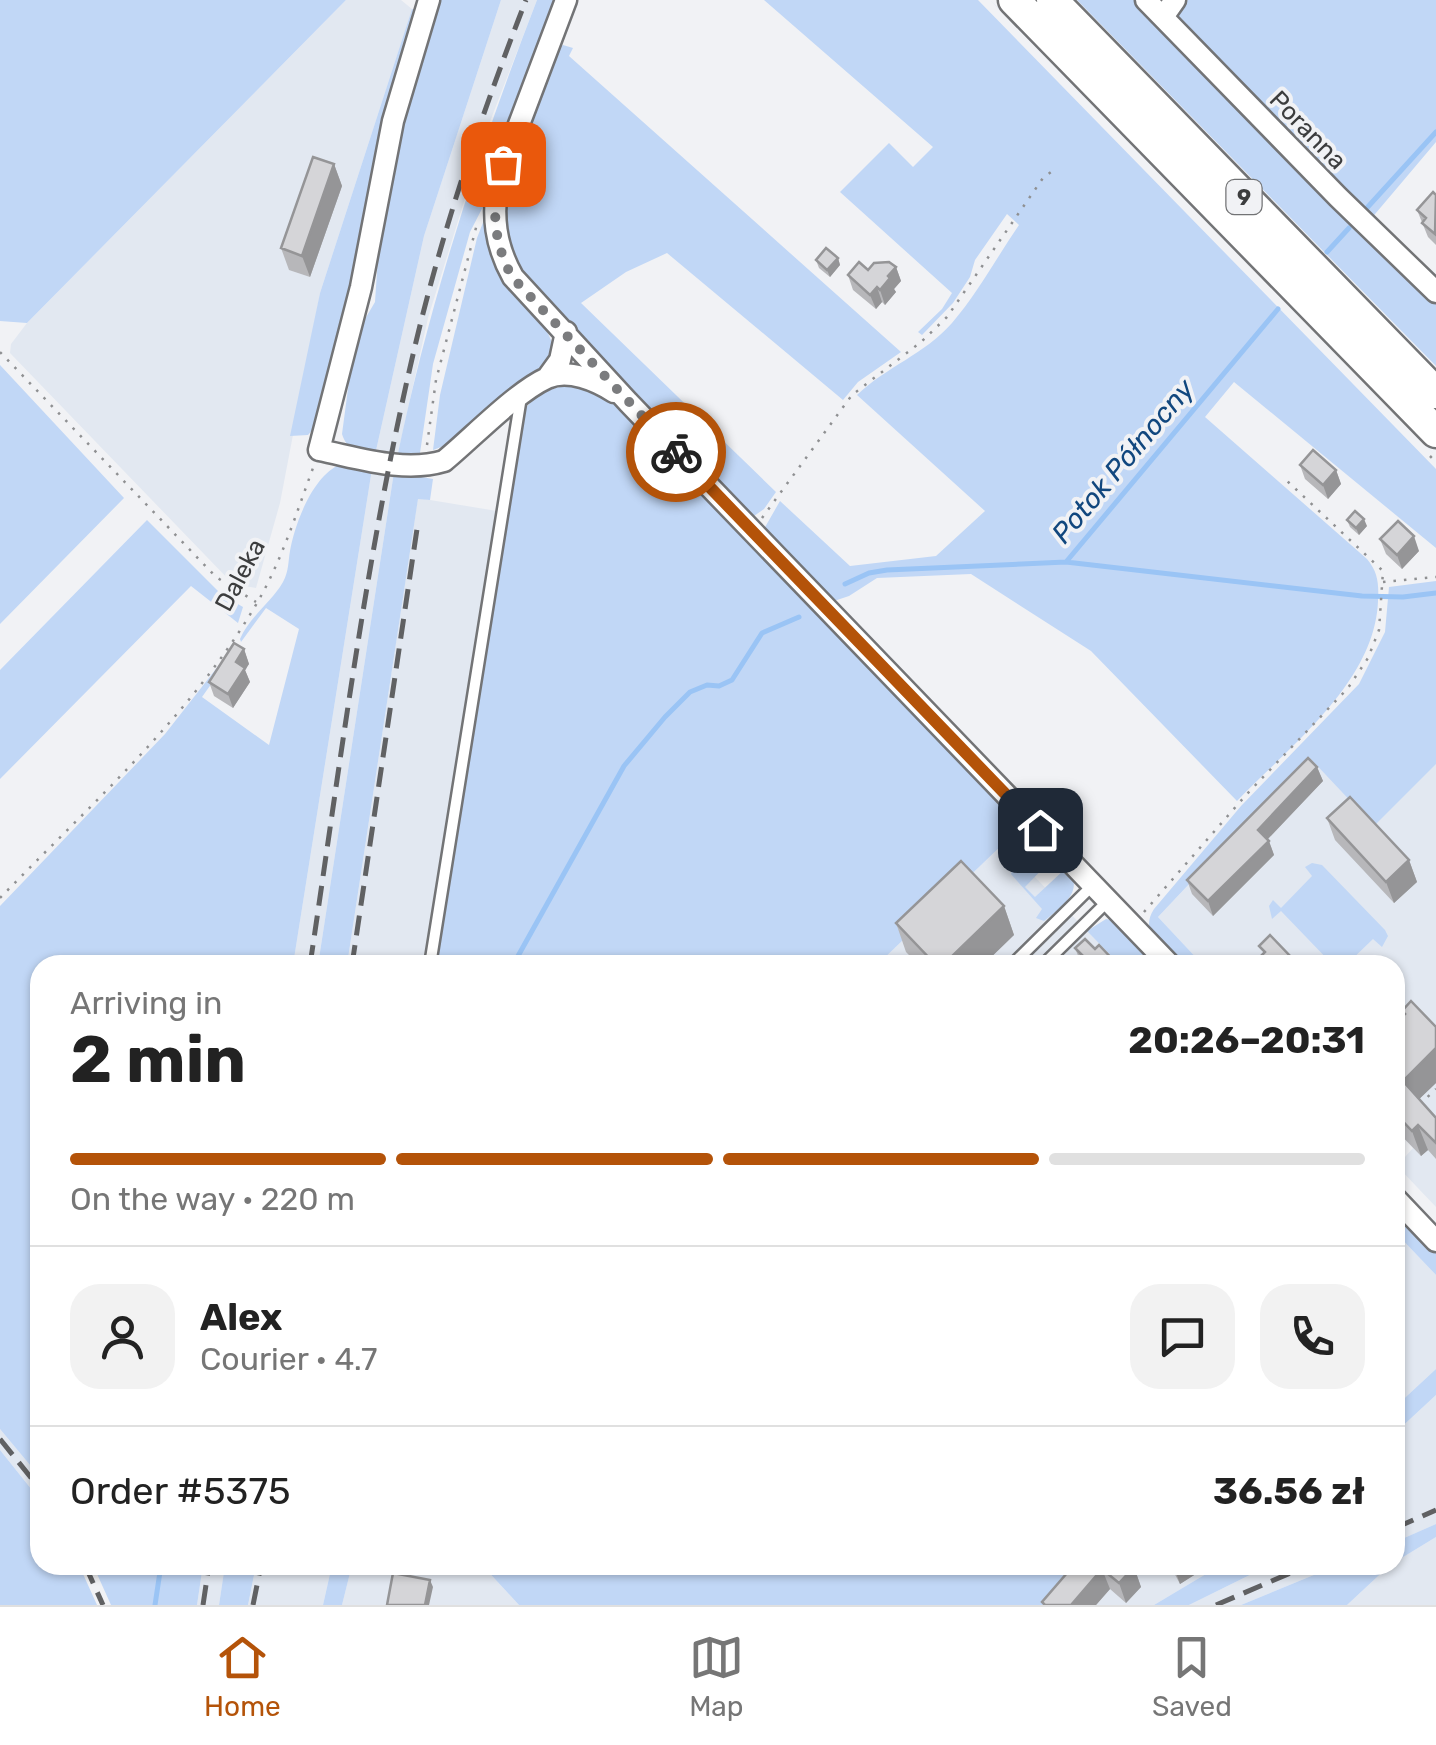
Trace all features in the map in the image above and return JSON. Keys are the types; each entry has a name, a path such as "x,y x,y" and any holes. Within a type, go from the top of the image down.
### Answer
{"main road":[{"name":"9","path":"1014,0 1436,432"},
{"name":"9","path":"1052,0 1436,393"}],"street":[{"path":"428,0 393,122 353,321 319,450 379,463 424,466 444,461 548,378 560,360 566,332"},
{"path":"566,0 503,164 495,199 501,256 527,295 1160,955"},
{"name":"Poranna","path":"1146,0 1169,8 1338,196 1436,292"},
{"path":"548,378 565,375 590,380 628,402"},
{"path":"1405,1196 1436,1241"}],"lane":[{"path":"432,955 521,396"},
{"path":"1022,955 1093,885"},
{"path":"1053,955 1108,901"}],"path":[{"path":"753,531 852,395 922,342 947,317 1043,178 1055,169"},
{"path":"424,466 436,380 470,248 481,216 495,199"},
{"path":"0,352 216,578 257,603"},
{"name":"Daleka","path":"0,898 171,720 206,678 257,603 284,550 319,450"},
{"path":"1132,925 1246,795 1348,688 1368,658 1380,630 1383,571 1285,479"},
{"path":"1383,582 1436,577"},
{"path":"1419,1105 1436,1089"}],"shaded area":[{"path":"0,0 346,0 27,323 0,321"},
{"path":"346,0 401,0 412,9 320,293 280,503 256,588 233,584 10,353 11,344 27,323"},
{"path":"440,0 501,0 424,236 375,455 350,447 342,434 355,336 375,302 379,242 401,127"},
{"path":"501,0 537,0 484,137 428,318 397,458 375,455 424,236"},
{"path":"537,0 557,0 487,199 470,232 433,364 420,453 417,457 397,458 458,226"},
{"path":"764,0 978,0 1436,469 1436,548 1234,382 1205,417 1367,559 1378,584 1373,631 1346,685 1304,735 1237,801 1091,651 971,574 877,578 849,596 831,602 764,529 780,501 850,566 936,556 985,511 857,395 952,323 1019,225 1007,214 975,260 970,277 953,303 922,335 918,332 952,293 840,192 889,143 913,167 933,147"},
{"path":"990,0 1204,214 1436,456"},
{"path":"1077,0 1137,0 1436,297 1436,366"},
{"path":"1188,0 1436,0 1436,142 1370,220 1178,19"},
{"path":"412,9 421,13 319,422 308,435 290,436 320,293"},
{"path":"563,45 573,48 569,56 901,352 858,382 843,400 667,253 626,272 581,303 776,492 754,516 518,272 504,241 504,186 555,51"},
{"path":"484,220 500,275 542,320 554,347 543,370 499,399 452,443 433,450 440,395"},
{"path":"0,365 124,498 0,624"},
{"path":"559,387 587,387 624,410 1023,827 1022,838 1010,850 1003,844 887,955 438,955 525,409 535,398"},
{"path":"341,464 372,469 295,955 30,955 30,1465 0,1429 0,906 165,734 230,651 236,649 202,697 269,745 299,629 266,608 241,642 240,639 283,582 296,527 307,501 331,470"},
{"path":"372,469 394,472 320,955 295,955"},
{"path":"394,472 433,479 430,500 418,499 349,955 320,955"},
{"path":"418,498 509,513 438,955 349,955"},
{"path":"147,520 222,595 243,607 238,623 191,586 0,779 0,670"},
{"path":"1436,581 1436,764 1374,826 1309,757 1158,917 1194,955 1170,955 1151,933 1154,909 1241,806 1359,684 1385,632 1389,587"},
{"path":"1436,641 1436,1207 1405,1174 1405,1157 1413,1148 1405,1140 1405,955 1194,955 1158,917 1310,757"},
{"path":"1003,844 1110,955 887,955"},
{"path":"1034,848 1048,851 1053,858 1025,887 1035,897 1065,869 1074,883 1070,897 1044,921 1036,918 1042,909 1011,874"},
{"path":"1312,863 1322,865 1385,930 1388,936 1382,947 1373,939 1356,955 1323,955 1281,911 1272,919 1269,906 1273,900 1281,908 1312,876 1305,867"},
{"path":"1106,919 1116,921 1148,955 1110,955 1087,931"},
{"path":"1405,1220 1416,1231 1413,1235 1436,1253 1436,1275 1405,1242"},
{"path":"1405,1242 1436,1275 1436,1369 1405,1398"},
{"path":"1436,1369 1436,1395 1405,1424 1405,1398"},
{"path":"1436,1395 1436,1524 1405,1538 1405,1424"},
{"path":"0,1429 30,1465 30,1488 0,1450"},
{"path":"0,1450 30,1488 30,1575 84,1575 97,1605 0,1605"},
{"path":"1436,1524 1436,1537 1405,1556 1405,1538"},
{"path":"1436,1537 1436,1605 1347,1605 1379,1575 1405,1575 1405,1556"},
{"path":"98,1575 202,1575 197,1605 111,1605"},
{"path":"202,1575 224,1575 219,1605 197,1605"},
{"path":"224,1575 254,1575 248,1605 219,1605"},
{"path":"254,1575 330,1575 323,1605 248,1605"},
{"path":"330,1575 350,1575 342,1605 323,1605"},
{"path":"350,1575 491,1575 519,1605 342,1605"},
{"path":"491,1575 1081,1575 1055,1605 519,1605"},
{"path":"1081,1575 1204,1575 1154,1605 1055,1605"},
{"path":"1204,1575 1250,1575 1189,1605 1154,1605"},
{"path":"1250,1575 1314,1575 1241,1605 1189,1605"},
{"path":"1314,1575 1379,1575 1347,1605 1241,1605"}],"building":[{"path":"313,157 334,164 302,256 281,248"},
{"path":"1433,192 1435,234 1422,223 1426,218 1417,210"},
{"path":"826,248 838,258 827,270 816,260"},
{"path":"859,262 868,270 874,263 889,262 896,267 880,290 877,287 870,295 848,275"},
{"path":"1313,450 1336,470 1323,485 1300,465"},
{"path":"1355,511 1364,519 1356,528 1347,520"},
{"path":"1398,521 1414,536 1397,555 1380,539"},
{"path":"234,643 244,649 236,662 245,668 228,694 209,682"},
{"path":"1308,758 1317,767 1258,830 1269,841 1208,901 1187,880"},
{"path":"1350,797 1409,860 1386,882 1327,818"},
{"path":"961,861 1004,906 953,955 926,955 896,923"},
{"path":"1270,935 1289,955 1262,955 1265,952 1259,946"},
{"path":"1085,939 1108,955 1082,955 1075,948"},
{"path":"1411,1001 1436,1027 1436,1048 1405,1079 1405,1014"},
{"path":"1405,1083 1436,1118 1436,1143 1418,1125 1412,1131 1405,1124"},
{"path":"393,1575 430,1580 425,1605 387,1605"},
{"path":"1065,1575 1097,1575 1071,1605 1042,1602"},
{"path":"1109,1575 1126,1575 1119,1583"}],"waterway":[{"name":"Potok Północny","path":"1365,210 1436,132"},
{"name":"Potok Północny","path":"1327,252 1349,228"},
{"name":"Potok Północny","path":"845,584 887,570 1066,562 1278,309"},
{"path":"1066,562 1362,596 1436,593"},
{"name":"Potok Północny","path":"519,955 624,766 690,692 732,680 762,633 799,617"},
{"name":"Potok Północny","path":"155,1605 160,1575"}],"railway":[{"path":"311,955 369,576 415,346 464,171 526,0"},
{"path":"353,955 417,529"},
{"path":"0,1439 30,1476"},
{"path":"1405,1524 1436,1510"},
{"path":"90,1575 103,1605"},
{"path":"203,1605 208,1575"},
{"path":"253,1605 259,1575"},
{"path":"1216,1605 1286,1575"}],"way so far":[{"path":"503,164 493,208 501,256 512,277 676,452"}],"route":[{"path":"676,452 1040,830"}]}
